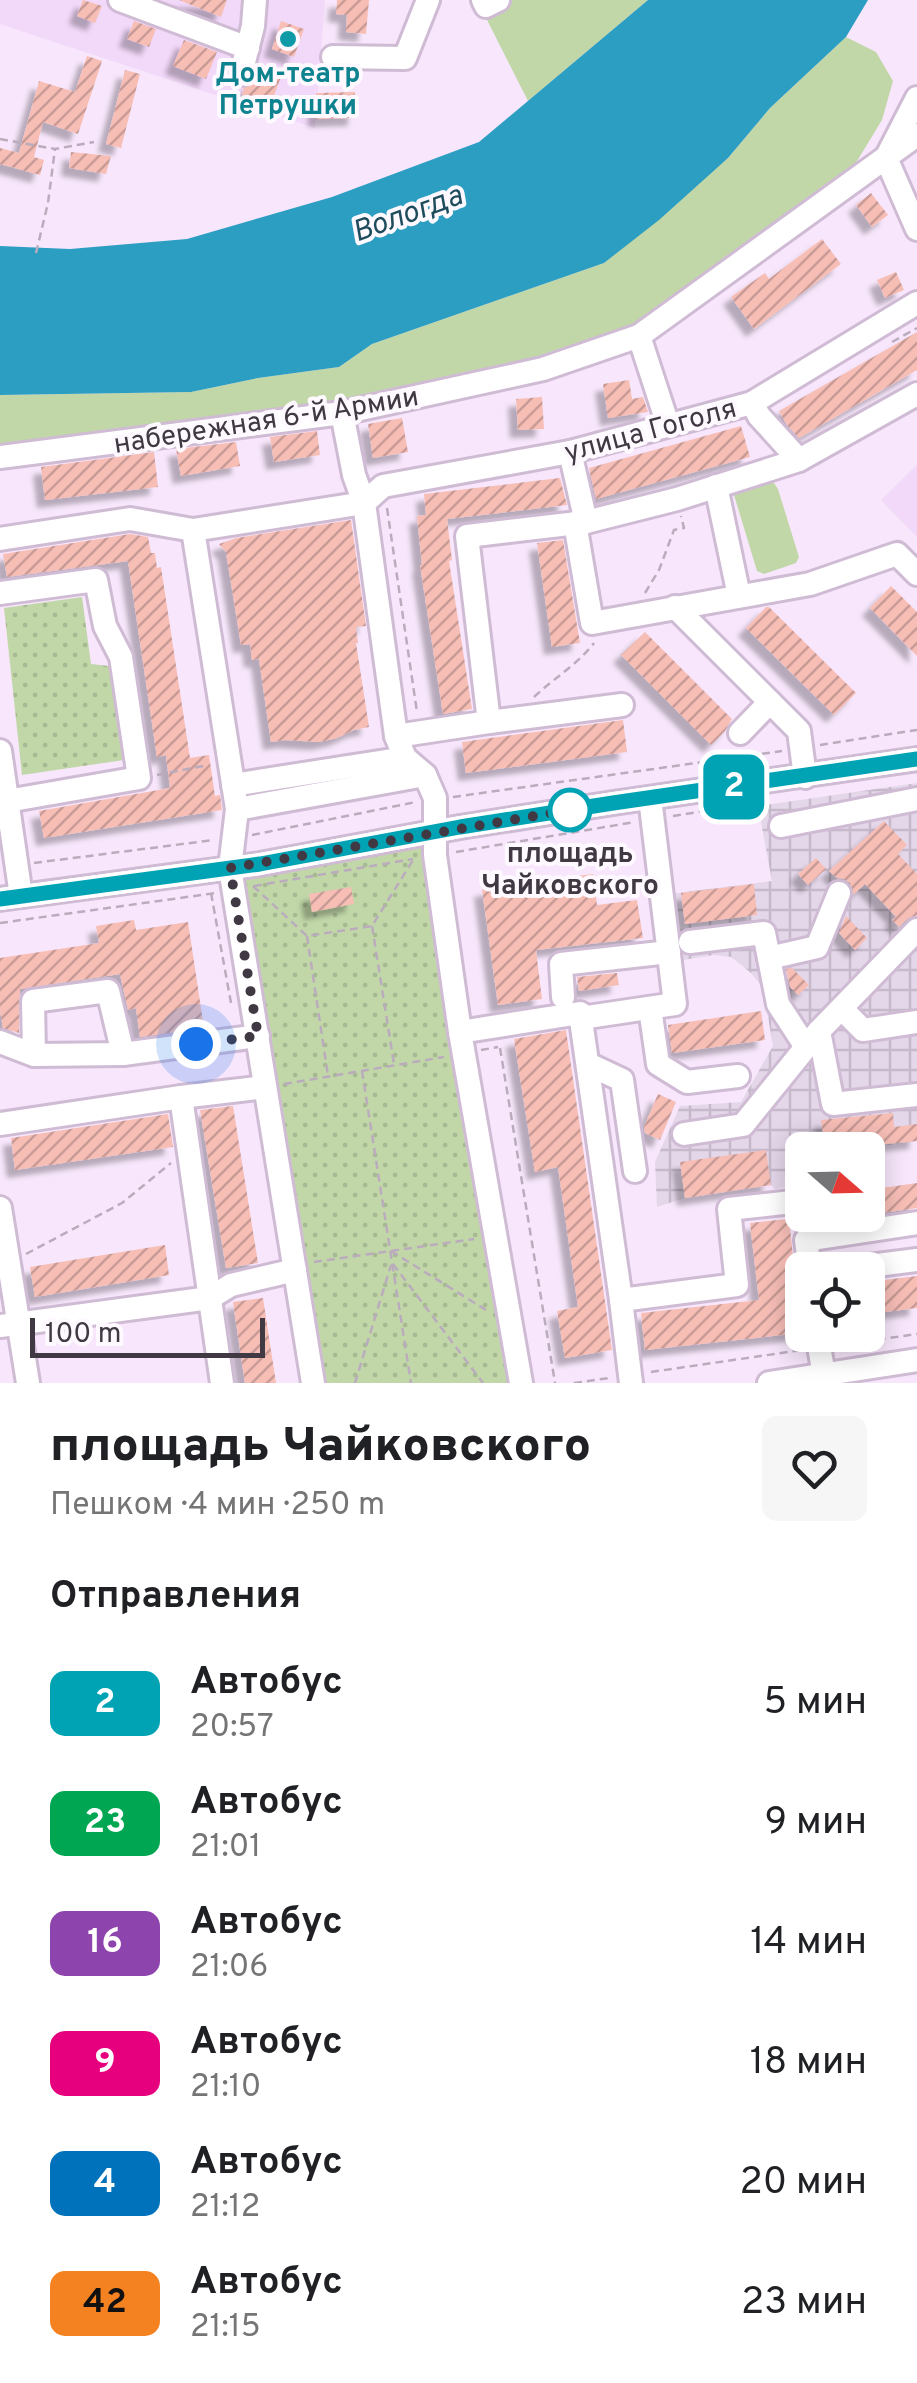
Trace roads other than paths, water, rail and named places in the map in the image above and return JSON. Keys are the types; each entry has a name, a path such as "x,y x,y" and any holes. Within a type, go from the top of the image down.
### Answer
{"street":[{"path":"120,0 248,48"},
{"path":"241,74 255,0"},
{"path":"333,58 404,58 428,0"},
{"path":"482,0 486,6 498,0"},
{"name":"набережная 6-й Армии","path":"886,158 917,98"},
{"name":"набережная 6-й Армии","path":"0,457 342,413 543,370 639,336 917,135"},
{"path":"886,158 917,228"},
{"name":"улица Гоголя","path":"364,503 383,486 570,452 752,403 916,306"},
{"path":"639,336 668,424"},
{"path":"489,722 467,536 581,522 799,460 917,394"},
{"path":"752,403 799,460"},
{"path":"342,413 364,503 407,742 435,798 434,855 521,1383"},
{"path":"570,452 592,623 810,584 897,554 917,574"},
{"path":"716,486 738,596"},
{"path":"0,538 130,519 193,530 364,503"},
{"path":"193,530 237,809 230,868 314,1383"},
{"path":"0,593 96,580 105,626 122,657 138,778 4,789"},
{"path":"675,607 800,731 805,777"},
{"path":"740,733 770,702"},
{"path":"233,785 489,722 622,704"},
{"path":"0,751 16,865 10,898 230,868 460,827 651,809 805,777 917,760"},
{"path":"237,809 426,775"},
{"path":"780,826 917,800"},
{"path":"581,1018 675,1004 680,947 651,809"},
{"path":"769,958 817,947 838,893"},
{"path":"684,1134 743,1125 813,1039 917,930"},
{"path":"563,997 561,964 764,932 778,1004 813,1039 833,1104 917,1095"},
{"path":"34,1054 33,1001 108,991 123,1054"},
{"path":"650,1008 658,1064 688,1082 738,1076"},
{"path":"842,1009 862,1030 917,1022"},
{"path":"462,1043 580,1013 631,1379"},
{"path":"0,1042 34,1054 123,1054 258,1036"},
{"path":"588,1064 622,1080 635,1171"},
{"path":"0,1124 265,1088"},
{"path":"181,1097 222,1383"},
{"path":"621,1300 737,1284 729,1209 785,1203"},
{"path":"0,1208 8,1265 6,1322 28,1383"},
{"path":"806,1240 917,1223"},
{"path":"805,1232 808,1252"},
{"path":"885,1264 917,1260"},
{"path":"6,1322 210,1298 230,1284 295,1270"},
{"path":"820,1352 824,1375"},
{"path":"769,1383 824,1375 868,1375 917,1360"}],"water":[{"name":"Вологда","path":"648,0 868,0 846,37 770,108 728,158 604,263 372,344 339,367 191,392 0,395 0,246 70,249 187,239 332,197 479,142"}],"place":[{"name":"Дом-театр Петрушки","path":"288,39"},
{"name":"площадь Чайковского","path":"570,810"}]}
